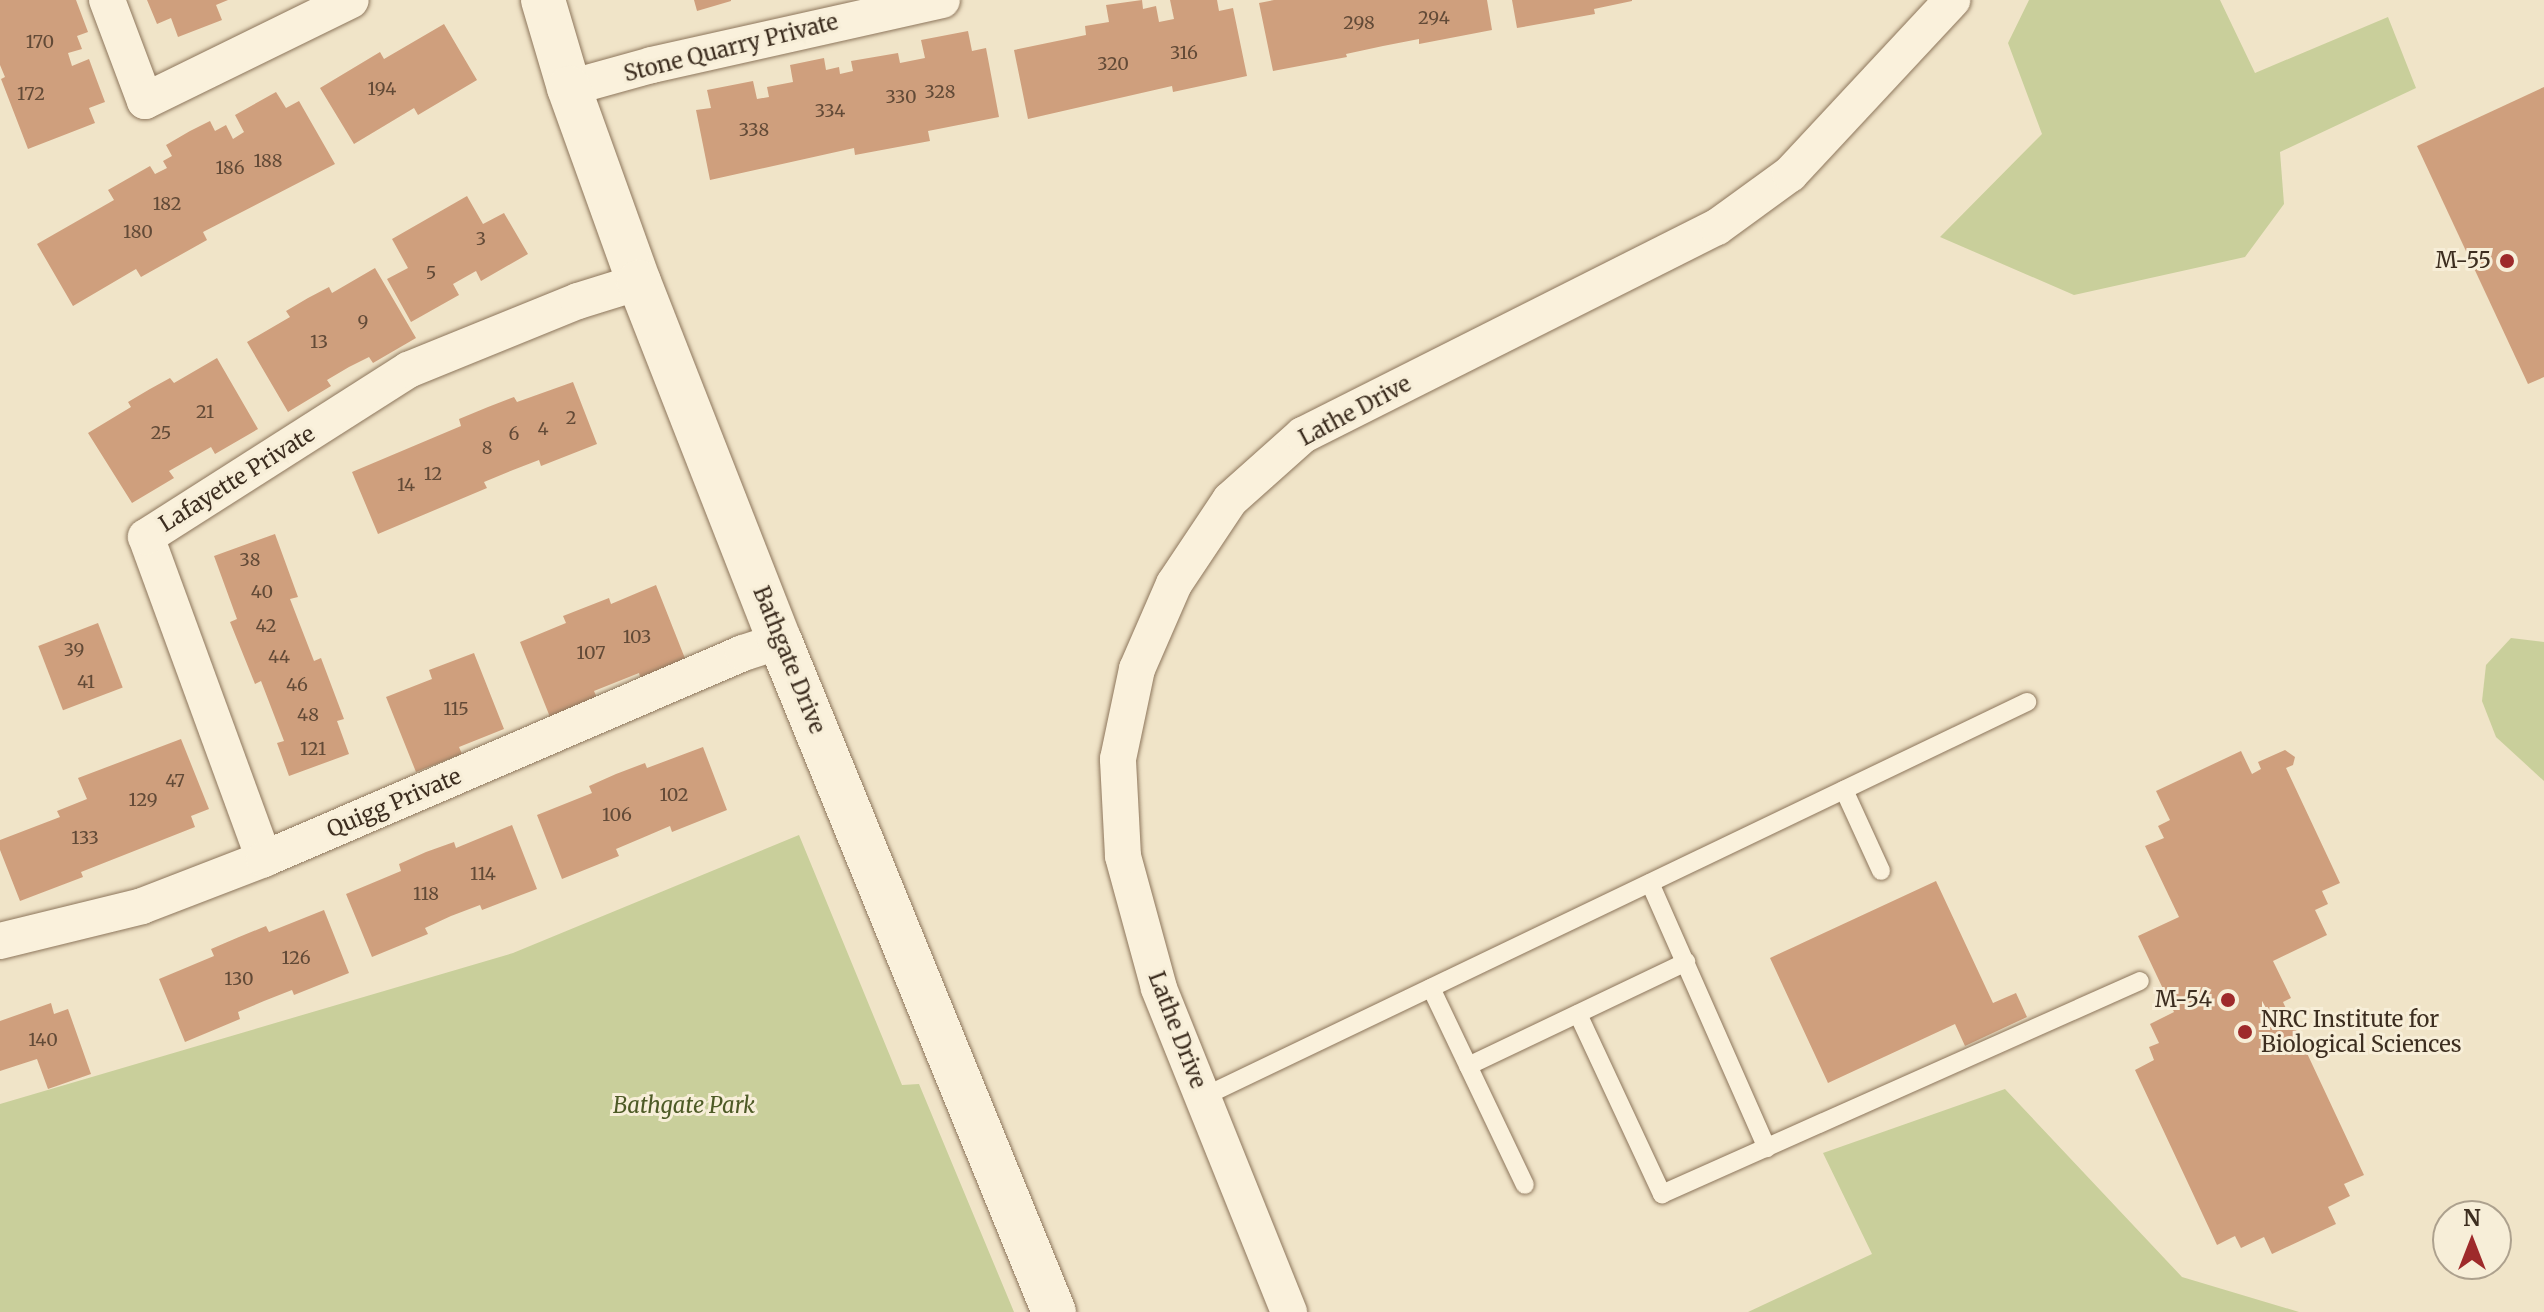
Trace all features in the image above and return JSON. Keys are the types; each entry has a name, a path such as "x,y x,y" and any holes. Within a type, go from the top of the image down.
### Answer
{"street":[{"path":"107,0 145,101 351,0"},
{"name":"Bathgate Drive","path":"543,0 569,88 639,282 780,641 1054,1312"},
{"name":"Stone Quarry Private","path":"569,88 827,12 942,0"},
{"name":"Lathe Drive","path":"1289,1312 1159,988 1123,856 1118,759 1137,669 1174,584 1230,500 1303,435 1717,227 1790,174 1952,0"},
{"name":"Lafayette Private","path":"264,859 146,537 408,370 578,301 639,282"},
{"name":"Quigg Private","path":"0,941 142,906 264,859 743,653 780,641"}],"lane":[{"path":"1203,1097 2027,702"},
{"path":"1844,790 1881,871"},
{"path":"1650,883 1767,1148"},
{"path":"1468,1066 1686,962"},
{"path":"1578,1014 1662,1194 2140,981"},
{"path":"1431,988 1525,1185"}],"green space":[{"path":"2029,0 2220,0 2255,73 2388,17 2416,88 2280,152 2284,204 2245,257 2074,295 1940,237 2042,134 2008,43"},
{"path":"2511,638 2544,642 2544,781 2496,737 2482,701 2486,665"},
{"name":"Bathgate Park","path":"799,835 902,1085 919,1084 1014,1312 0,1312 0,1104 513,953"},
{"path":"2005,1089 2182,1277 2299,1312 1748,1312 1872,1254 1823,1153"}],"building":[{"path":"0,0 76,0 88,32 77,36 82,49 68,53 72,66 89,59 105,102 89,108 95,123 28,149 1,79 5,77 0,65"},
{"path":"147,0 228,0 216,5 222,20 178,37 171,18 157,24"},
{"path":"694,0 731,0 731,1 697,11"},
{"path":"1142,0 1143,9 1156,6 1159,22 1174,19 1170,0 1217,0 1219,11 1233,8 1247,76 1173,92 1172,86 1028,119 1014,50 1086,35 1085,26 1109,22 1106,5"},
{"path":"1274,0 1487,0 1492,30 1419,44 1419,39 1273,71 1259,3"},
{"path":"1512,0 1632,1 1594,9 1595,14 1517,28"},
{"path":"444,24 477,80 418,115 414,108 354,144 320,88 380,52 384,59"},
{"path":"968,31 972,51 986,48 999,117 928,131 930,141 855,155 854,148 710,180 696,110 711,108 707,90 753,81 757,99 769,97 767,87 793,82 790,65 824,58 826,70 839,67 840,74 853,71 851,61 898,53 900,63 925,58 921,40"},
{"name":"M-55","path":"2544,87 2544,377 2528,384 2417,146"},
{"path":"276,92 286,108 299,101 335,164 203,232 207,240 141,277 136,269 73,306 37,244 114,200 108,190 150,166 155,174 167,168 163,161 172,156 166,145 190,131 210,121 215,131 226,125 233,139 244,132 235,115"},
{"path":"467,196 483,224 504,213 528,254 481,281 476,271 453,284 459,295 411,322 387,279 408,268 392,239"},
{"path":"375,268 416,338 373,363 369,357 349,367 327,380 331,386 288,412 247,342 290,317 286,311 308,298 329,287 332,293"},
{"path":"217,358 258,429 215,454 211,447 169,471 174,478 132,503 88,433 131,407 128,402 150,389 170,378 174,383"},
{"path":"573,382 597,444 541,466 539,460 513,470 484,482 487,488 378,534 352,472 461,426 459,419 488,407 514,397 517,402"},
{"path":"275,534 298,597 290,599 314,661 321,658 344,719 337,721 349,754 289,776 277,743 284,741 261,681 255,684 230,622 237,619 214,556"},
{"path":"656,585 686,661 641,680 639,673 594,691 597,698 550,717 520,642 566,623 563,616 609,598 611,604"},
{"path":"98,623 123,687 63,710 38,646"},
{"path":"474,653 504,729 459,747 462,754 416,772 386,697 432,679 429,670"},
{"path":"181,739 209,809 191,816 195,827 81,872 83,877 20,901 0,850 0,840 60,817 57,811 87,799 78,778"},
{"path":"703,747 727,810 672,832 670,826 616,849 619,856 562,879 537,815 592,793 589,786 616,774 645,763 647,768"},
{"name":"M-54","path":"2285,750 2295,757 2293,765 2286,768 2340,883 2322,891 2328,904 2315,910 2327,935 2273,961 2291,998 2283,1002 2364,1175 2344,1184 2350,1196 2328,1207 2336,1224 2272,1254 2264,1237 2241,1248 2235,1236 2217,1245 2135,1070 2154,1060 2149,1047 2159,1043 2150,1024 2174,1012 2138,936 2179,917 2145,846 2164,838 2158,826 2170,820 2156,791 2241,751 2252,774 2261,769 2258,762"},
{"path":"512,825 537,889 482,910 480,905 451,916 425,928 428,934 372,957 346,894 401,871 399,864 426,852 454,842 456,848"},
{"path":"1936,881 1993,1003 2016,993 2027,1017 1965,1046 1955,1024 1828,1083 1770,958"},
{"path":"324,910 349,973 294,995 292,990 264,1001 238,1012 240,1019 185,1042 159,979 214,956 211,949 239,937 266,926 269,932"},
{"path":"51,1003 54,1014 68,1009 91,1074 48,1089 37,1059 0,1071 0,1021"}],"place":[{"name":"M-55","path":"2507,261"},
{"name":"M-54","path":"2228,1000"},
{"name":"NRC Institute for Biological Sciences","path":"2245,1032"}]}
